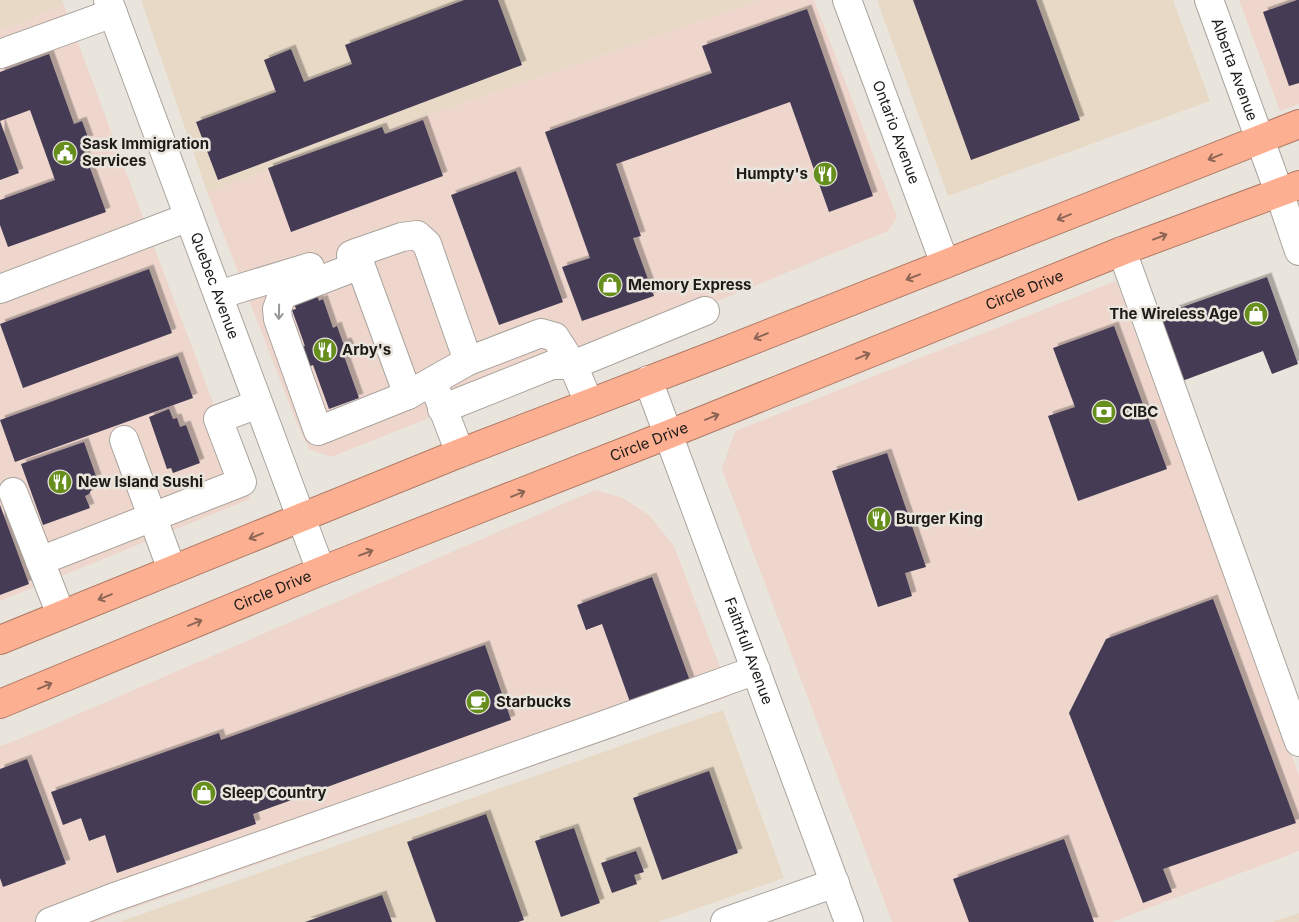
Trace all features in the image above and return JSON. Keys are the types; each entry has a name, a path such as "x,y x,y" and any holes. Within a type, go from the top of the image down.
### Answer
{"highway":[{"path":"0,640 460,453 1299,124"},
{"name":"Circle Drive","path":"0,704 321,571 667,435 1122,251 1289,189"}],"street":[{"name":"Ontario Avenue","path":"847,0 945,264"},
{"name":"Alberta Avenue","path":"1209,0 1260,139 1289,189 1299,251"},
{"path":"0,54 110,6"},
{"name":"Quebec Avenue","path":"110,6 321,571"},
{"path":"0,288 189,217"},
{"path":"468,362 427,244 417,235 402,237 282,296 277,309 278,319 318,431 408,395 468,362 541,333 555,337 573,364 589,403"},
{"path":"1122,251 1299,742"},
{"path":"218,295 358,259"},
{"path":"358,259 408,395"},
{"path":"442,409 552,365 573,364 705,312"},
{"name":"Faithfull Avenue","path":"648,380 849,922"},
{"path":"433,382 460,453"},
{"path":"40,561 242,482 218,419 258,404"},
{"path":"124,440 172,570"},
{"path":"13,492 61,615"},
{"path":"50,922 112,898 589,731 756,670"},
{"path":"725,922 835,883"}],"shaded area":[{"path":"0,0 62,0 64,5 0,31"},
{"path":"141,0 761,0 207,192"},
{"path":"761,0 814,0 897,217 888,231 331,457 309,449 296,421 207,192"},
{"path":"877,0 1173,0 1210,101 948,196"},
{"path":"1239,0 1299,0 1299,104 1280,111"},
{"path":"64,5 250,499 0,601 0,31"},
{"path":"1116,281 1299,775 1299,851 1112,922 892,922 722,469 735,431"},
{"path":"595,490 623,498 649,515 674,546 731,696 95,922 0,922 0,746 25,737"},
{"path":"723,710 784,878 658,922 119,922"},
{"path":"1299,913 1299,922 1272,922"}],"building":[{"path":"464,0 498,0 522,65 218,180 196,122 276,92 264,60 291,49 304,82 352,64 345,45"},
{"path":"913,0 1036,0 1080,120 971,160"},
{"path":"1299,0 1299,83 1289,86 1263,12"},
{"path":"807,9 873,196 829,212 790,102 616,164 641,236 633,238 654,296 582,321 562,267 590,258 545,132 712,73 702,46"},
{"path":"49,54 74,124 82,121 89,140 81,143 106,212 8,247 0,225 0,200 55,180 30,110 0,121 0,72"},
{"path":"423,120 443,176 291,232 268,168 382,127 385,134"},
{"path":"0,121 19,173 0,180"},
{"path":"516,171 563,302 499,325 451,195"},
{"path":"149,269 172,333 23,388 0,324"},
{"path":"1267,277 1298,364 1272,374 1263,351 1174,384 1149,319"},
{"name":"Arby's","path":"316,292 319,301 323,299 333,328 337,326 343,343 347,342 352,353 344,356 359,398 329,409 313,365 306,368 299,348 305,346 292,310 296,309 293,301"},
{"name":"CIBC","path":"1114,326 1167,469 1078,501 1048,416 1075,407 1053,348"},
{"path":"178,356 193,398 15,462 0,420"},
{"path":"169,409 173,419 177,418 180,427 186,425 200,463 173,473 171,468 167,469 149,417"},
{"name":"New Island Sushi","path":"84,442 97,479 92,480 94,484 89,494 85,496 90,508 43,525 21,464"},
{"name":"Burger King","path":"887,453 926,567 905,573 912,596 878,607 832,471"},
{"path":"0,505 29,584 0,595"},
{"path":"652,577 690,681 630,702 602,624 586,630 577,605"},
{"path":"1213,599 1296,823 1163,869 1172,892 1143,903 1069,713 1106,639"},
{"path":"485,645 511,720 253,814 256,824 117,873 105,835 89,841 81,818 63,825 51,792 219,733 221,740"},
{"path":"27,759 66,864 3,887 0,878 0,769"},
{"path":"709,771 738,853 662,880 633,798"},
{"path":"486,814 524,920 518,922 436,922 407,842"},
{"path":"574,828 600,903 561,917 535,841"},
{"path":"1064,839 1094,922 969,922 953,879"},
{"path":"636,851 644,872 634,875 637,884 612,893 601,863"},
{"path":"382,895 392,922 305,922"}],"place":[{"name":"Sask Immigration Services","path":"65,153"},
{"name":"Humpty's","path":"825,174"},
{"name":"Memory Express","path":"610,285"},
{"name":"The Wireless Age","path":"1256,314"},
{"name":"Arby's","path":"325,350"},
{"name":"CIBC","path":"1104,412"},
{"name":"New Island Sushi","path":"60,482"},
{"name":"Burger King","path":"879,519"},
{"name":"Starbucks","path":"478,702"},
{"name":"Sleep Country","path":"204,793"}]}
